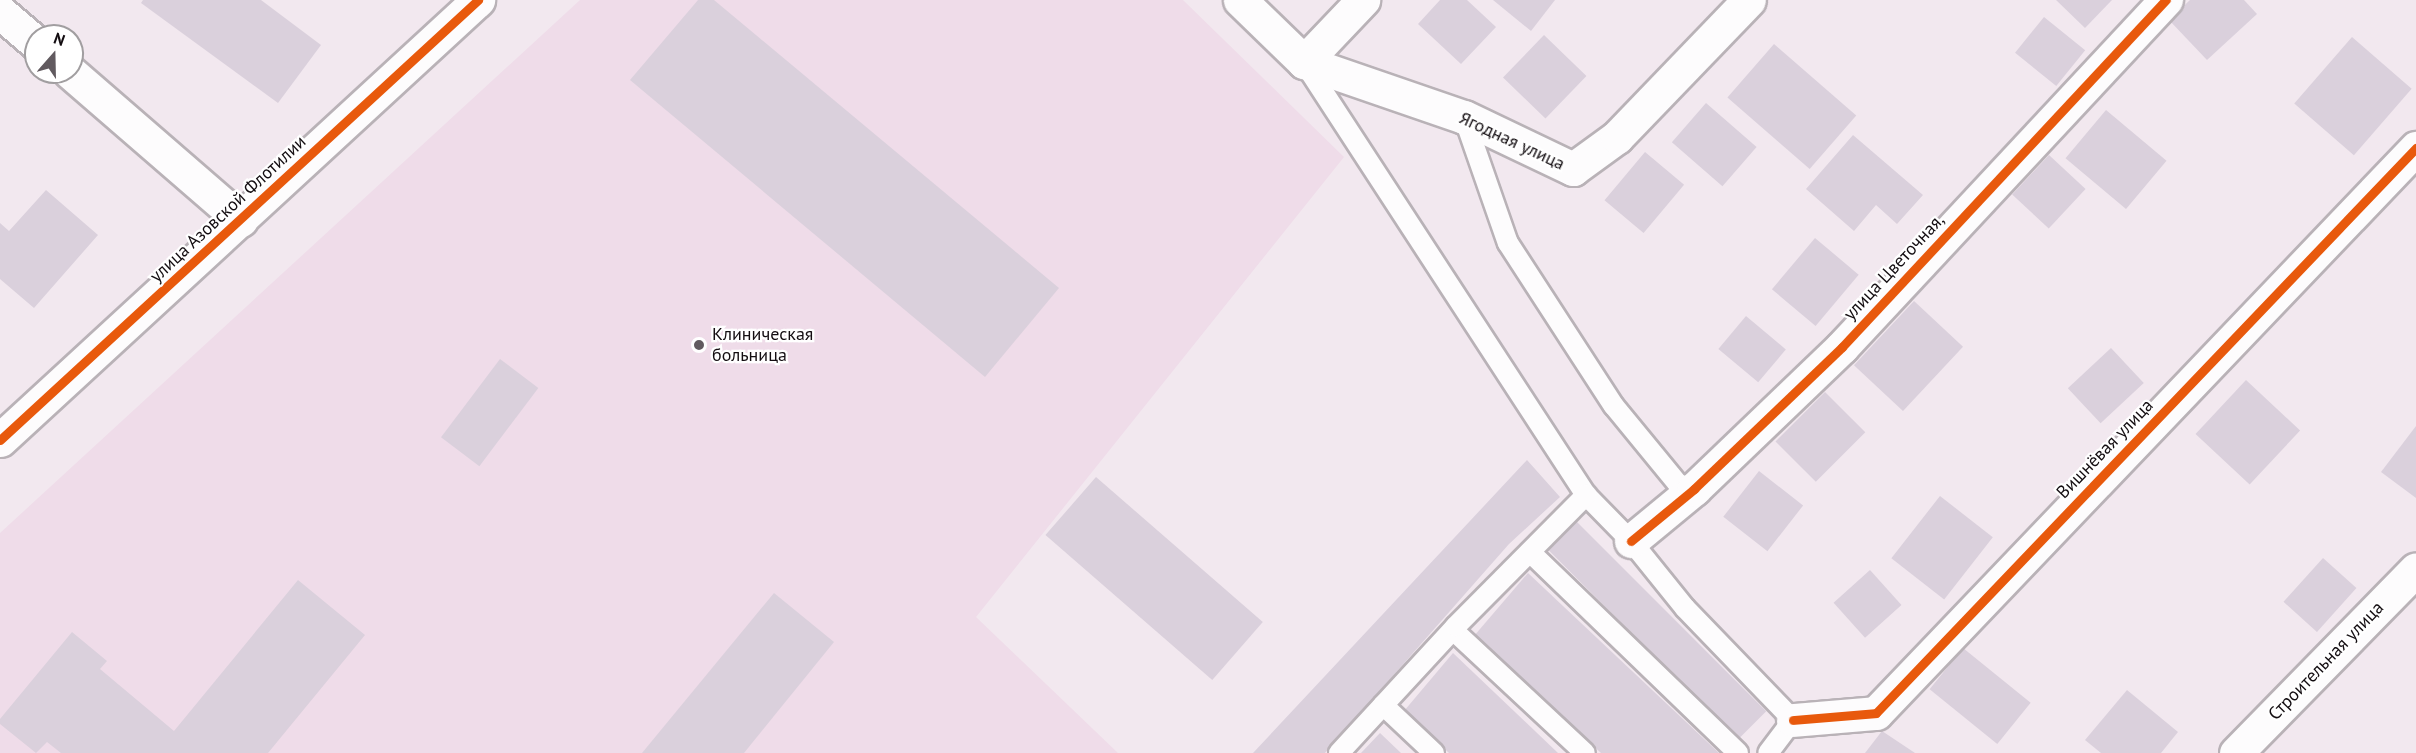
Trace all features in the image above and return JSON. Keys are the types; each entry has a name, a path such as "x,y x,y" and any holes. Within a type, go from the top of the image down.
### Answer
{"street":[{"name":"улица Азовской Флотилии","path":"0,440 478,0"},
{"name":"Ягодная улица","path":"1240,0 1304,62 1464,117 1573,169 1617,137 1749,0"},
{"path":"1304,62 1364,0"},
{"name":"улица Цветочная,","path":"1631,541 1694,489 1842,347 2166,0"},
{"path":"0,12 24,33"},
{"path":"84,84 241,220"},
{"name":"Вишнёвая улица","path":"1793,720 1875,713 2416,148"},
{"name":"Строительная улица","path":"2236,753 2416,569"}],"lane":[{"path":"1304,62 1586,495 1631,541 1685,608 1793,720 1768,753"},
{"path":"1464,117 1508,243 1614,406 1678,484 1694,489"},
{"path":"1339,753 1453,630 1586,495"},
{"path":"1530,552 1738,753"},
{"path":"1453,630 1585,753"},
{"path":"1383,705 1434,753"}],"shaded area":[{"name":"Клиническая больница","path":"580,0 1183,0 1344,157 976,617 1118,753 0,753 0,533"}],"building":[{"path":"143,0 261,0 321,45 278,103 141,3"},
{"path":"698,0 714,0 1059,288 985,377 630,80"},
{"path":"1440,0 1467,0 1496,27 1461,64 1418,24"},
{"path":"1493,0 1555,0 1531,31"},
{"path":"2056,0 2112,0 2085,28"},
{"path":"2190,0 2244,0 2257,14 2207,60 2169,20"},
{"path":"2044,17 2085,50 2056,86 2015,53"},
{"path":"1544,35 1586,76 1545,118 1503,77"},
{"path":"2352,37 2412,89 2354,155 2294,103"},
{"path":"1774,44 1856,116 1810,169 1727,98"},
{"path":"1706,103 1757,147 1722,186 1672,142"},
{"path":"2106,110 2167,161 2126,209 2066,158"},
{"path":"1853,135 1923,195 1897,224 1876,205 1854,231 1806,189"},
{"path":"1645,152 1684,185 1644,233 1605,200"},
{"path":"2049,155 2086,189 2049,229 2012,194"},
{"path":"46,190 98,235 34,308 0,279 0,223 9,231"},
{"path":"1815,238 1859,275 1816,326 1772,289"},
{"path":"1914,301 1963,347 1903,411 1854,365"},
{"path":"1746,316 1786,349 1758,382 1718,349"},
{"path":"2111,348 2144,383 2101,423 2068,388"},
{"path":"500,359 538,388 479,466 441,437"},
{"path":"2246,380 2300,430 2250,485 2196,434"},
{"path":"1825,392 1865,432 1816,482 1776,441"},
{"path":"2416,426 2416,498 2381,472"},
{"path":"1527,460 1560,497 1509,544 1325,753 1253,753"},
{"path":"1759,471 1803,505 1767,551 1723,517"},
{"path":"1096,477 1263,622 1212,680 1045,535"},
{"path":"1940,496 1993,537 1944,600 1891,558"},
{"path":"1576,521 1766,711 1738,739 1548,549"},
{"path":"2323,558 2356,588 2317,632 2284,602"},
{"path":"1870,570 1901,605 1865,638 1834,603"},
{"path":"1528,573 1719,753 1601,753 1474,636"},
{"path":"298,580 365,635 268,753 61,753 47,742 36,753 0,724 0,719 72,632 107,661 100,669 174,731"},
{"path":"774,593 834,642 744,753 642,753"},
{"path":"1963,648 2031,703 1997,744 1930,689"},
{"path":"1453,653 1558,753 1449,753 1404,711"},
{"path":"2127,690 2178,732 2161,753 2101,753 2085,740"},
{"path":"1882,731 1915,753 1865,753"},
{"path":"1380,733 1401,753 1361,753"}],"cycle path":[{"path":"0,440 478,0"},
{"path":"1631,541 1694,489 1842,347 2166,0"},
{"path":"1793,720 1876,713 2416,148"}],"place":[{"name":"Клиническая больница","path":"699,345"}]}
